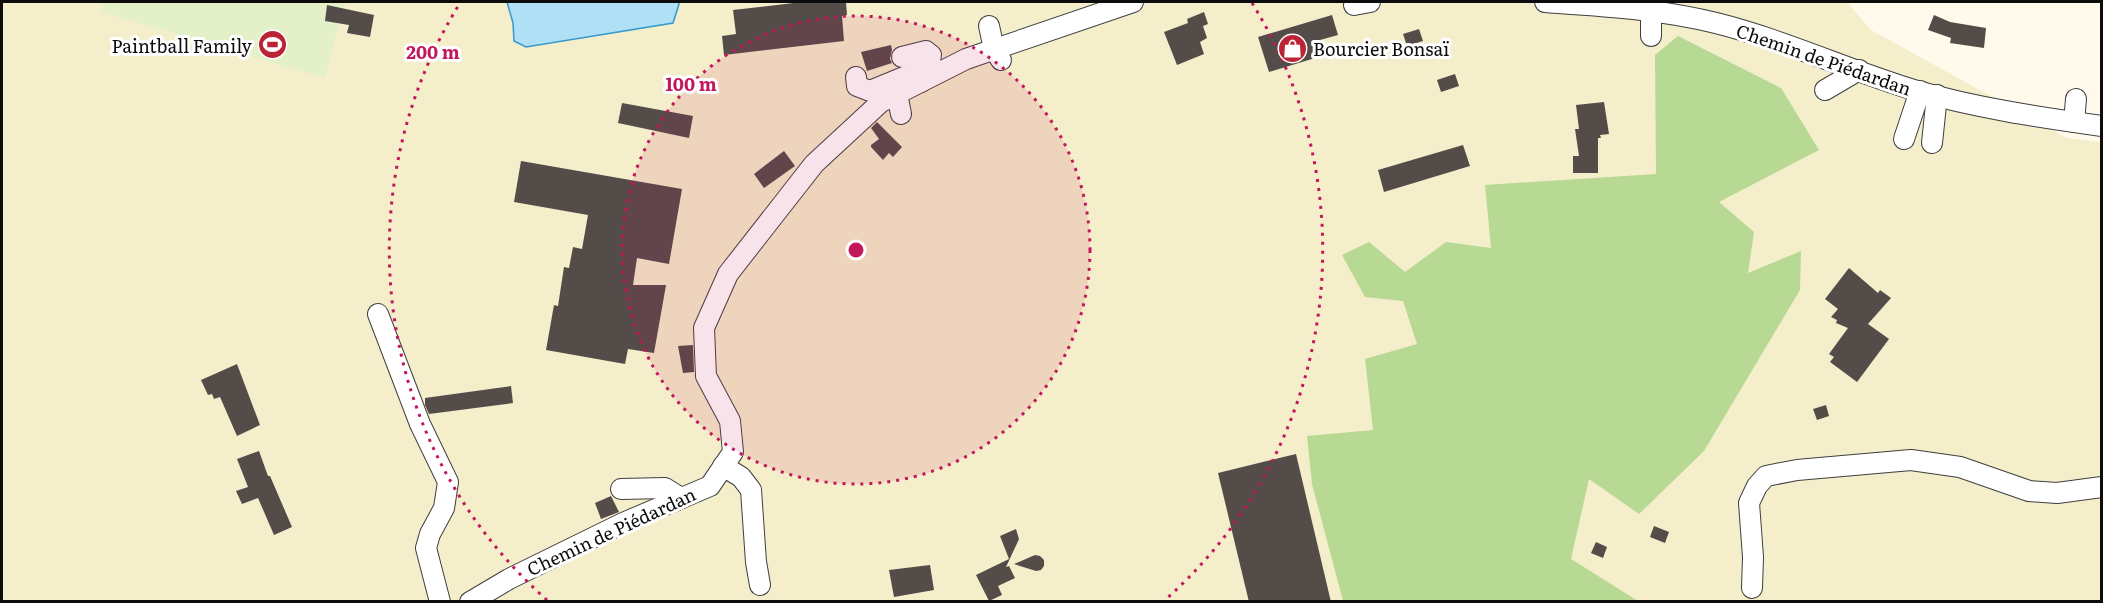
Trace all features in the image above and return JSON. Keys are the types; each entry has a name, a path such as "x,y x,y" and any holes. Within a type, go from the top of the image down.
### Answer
{"street":[{"name":"Chemin de Piédardan","path":"470,602 509,579 622,523 710,486 733,452 730,421 706,376 698,330 704,328 728,274 814,164 881,102 897,94 919,77 966,59 998,54 1133,2"},
{"name":"Chemin de Piédardan","path":"1545,2 1651,10 1716,23 1928,93 1998,111 2018,107 2074,122 2102,126"},
{"path":"1651,10 1652,36"},
{"path":"989,26 998,54"},
{"path":"856,77 857,86 870,91 919,77 930,61 931,55 926,51 902,57"},
{"path":"1825,90 1859,70"},
{"path":"1904,139 1928,93"},
{"path":"1928,93 1932,143"},
{"path":"897,94 901,114"},
{"path":"2074,122 2076,99"},
{"path":"378,314 420,424 448,482 444,508 430,534 426,548 440,602"},
{"path":"1752,588 1753,557 1749,503 1757,486 1766,476 1797,470 1911,460 1960,467 2030,491 2057,493 2102,487"},
{"path":"723,466 749,474 760,585"},
{"path":"621,489 665,488 681,498"}],"shaded area":[{"path":"2,2 1847,2 1871,30 2067,138 2101,142 2101,601 2,601"}],"green space":[{"name":"Paintball Family","path":"103,2 345,2 325,78 102,12"},
{"path":"1678,36 1781,88 1819,150 1719,202 1754,232 1748,273 1801,251 1800,290 1704,451 1639,514 1589,479 1571,559 1638,601 1343,601 1312,484 1307,436 1373,430 1365,359 1417,344 1403,301 1365,297 1342,255 1369,242 1405,272 1446,242 1491,248 1485,185 1656,174 1655,55"}],"water":[{"path":"507,2 678,2 679,4 673,23 526,47 514,41 513,23"}],"building":[{"path":"802,2 846,2 847,15 842,16 844,41 724,55 722,36 736,34 733,10"},
{"path":"327,5 374,15 370,37 347,33 349,25 325,21"},
{"path":"1204,12 1208,24 1203,26 1207,38 1200,42 1204,54 1177,65 1164,32 1188,23 1187,19"},
{"name":"Bourcier Bonsaï","path":"1332,15 1338,35 1320,40 1325,55 1269,72 1258,37"},
{"path":"1934,15 1950,22 1986,28 1984,48 1950,43 1951,38 1928,30"},
{"path":"1419,29 1423,41 1407,46 1403,34"},
{"path":"891,45 892,63 867,71 861,52"},
{"path":"1455,74 1459,86 1441,92 1437,80"},
{"path":"1604,102 1609,134 1600,135 1601,138 1598,138 1598,173 1573,173 1573,156 1579,156 1575,129 1579,129 1576,105"},
{"path":"622,103 693,116 689,138 618,123"},
{"path":"877,122 902,147 893,157 889,153 883,160 871,147 879,139 871,128"},
{"path":"1463,145 1470,166 1384,192 1378,170"},
{"path":"784,151 795,166 764,188 754,174"},
{"path":"521,161 682,189 669,264 637,258 633,285 666,285 654,353 628,349 625,364 546,350 554,305 558,306 564,267 569,268 573,247 582,249 588,215 514,202"},
{"path":"1849,268 1878,293 1880,290 1891,298 1868,324 1889,339 1857,382 1830,362 1834,357 1829,354 1848,328 1836,323 1837,320 1831,317 1838,309 1825,299"},
{"path":"693,345 694,372 683,373 678,346"},
{"path":"237,364 260,425 237,436 220,397 214,399 212,394 208,395 201,380"},
{"path":"511,386 513,403 429,414 425,405 425,398"},
{"path":"1826,405 1829,416 1817,420 1813,409"},
{"path":"259,451 292,527 274,535 258,498 242,504 236,491 248,487 237,459"},
{"path":"1296,454 1331,602 1249,602 1218,473"},
{"path":"611,496 619,512 601,519 595,503"},
{"path":"1654,526 1669,532 1665,543 1650,537"},
{"path":"1016,529 1019,539 1006,567 1009,566 1015,578 998,586 1002,595 989,601 976,575 1009,559 1000,536"},
{"path":"1596,542 1607,547 1603,558 1591,553"},
{"path":"1035,555 1044,560 1041,570 1036,571 1014,564"},
{"path":"930,565 934,590 894,597 889,570"}],"place":[{"name":"Paintball Family","path":"273,45"},
{"name":"Bourcier Bonsaï","path":"1292,48"}]}
